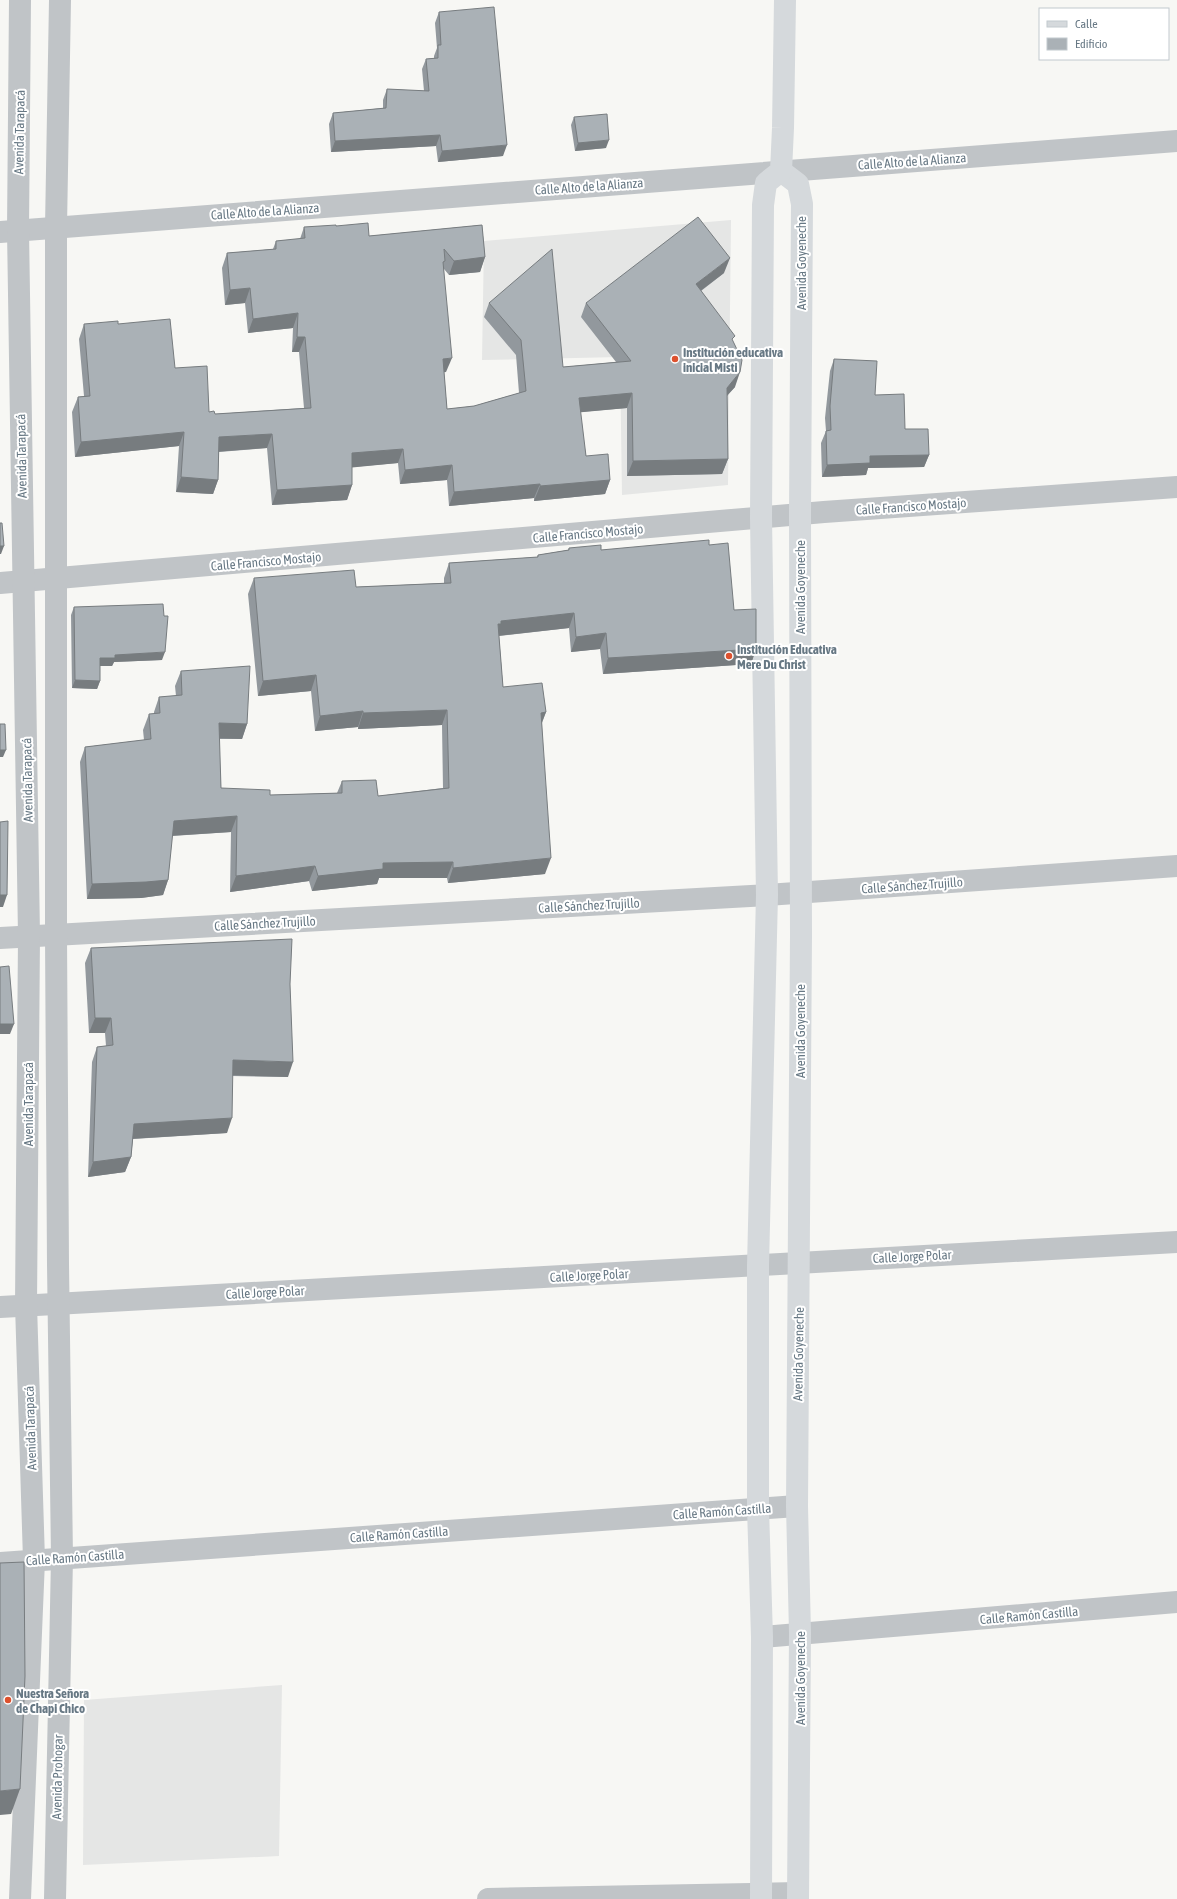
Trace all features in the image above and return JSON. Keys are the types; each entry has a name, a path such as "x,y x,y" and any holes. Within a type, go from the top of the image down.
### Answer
{"main road":[{"path":"762,1896 762,1637 758,1508 758,1266 767,895 761,518 763,205 766,183 781,171 785,0"},
{"name":"Avenida Goyeneche","path":"781,171 798,184 802,204 800,514 801,893 797,1506 800,1633 798,1896"}],"street":[{"name":"Avenida Tarapacá","path":"20,0 9,231 23,581 29,936 26,1305 34,1560"},
{"path":"60,0 56,227 56,935 58,1303 62,1558"},
{"name":"Calle Alto de la Alianza","path":"9,231 1177,140"},
{"name":"Calle Francisco Mostajo","path":"0,583 800,514 1177,487"},
{"name":"Calle Sánchez Trujillo","path":"0,938 801,893 1177,866"},
{"name":"Calle Jorge Polar","path":"0,1307 1177,1242"},
{"name":"Calle Ramón Castilla","path":"0,1563 797,1506"},
{"name":"Avenida Prohogar","path":"55,1899 62,1558"},
{"path":"20,1899 34,1560"},
{"name":"Calle Ramón Castilla","path":"762,1637 1177,1602"},
{"path":"488,1899 798,1896"}],"shaded area":[{"name":"Institución educativa inicial Misti","path":"731,220 728,485 622,495 620,357 482,360 484,241"},
{"path":"282,1685 279,1856 83,1865 84,1700"}],"building":[{"path":"494,7 507,145 442,151 440,135 335,141 333,113 386,108 387,89 429,91 426,59 438,58 438,45 441,45 439,12"},
{"path":"607,114 609,140 578,143 574,117"},
{"path":"698,217 730,258 696,284 735,336 732,339 742,360 740,372 727,388 728,459 633,461 632,393 579,398 586,456 608,454 610,480 540,486 540,484 454,492 452,465 405,470 403,449 352,453 352,485 277,490 272,434 219,437 218,480 181,477 184,432 81,442 78,397 90,396 84,324 118,321 118,324 170,319 175,368 207,366 209,412 214,411 215,414 311,408 305,337 297,337 298,313 253,319 250,288 230,290 227,253 276,249 276,241 305,238 304,227 368,223 369,236 482,225 485,257 454,261 444,249 445,261 443,262 452,358 443,359 447,409 474,406 526,391 521,340 489,303 552,249 563,367 631,361 586,303"},
{"path":"834,359 877,361 875,395 904,394 905,429 928,429 929,455 870,456 870,463 827,465 826,431 831,430 830,406"},
{"path":"0,523 2,523 4,546 0,546"},
{"path":"709,540 709,545 728,543 734,610 756,609 756,649 608,658 606,633 576,637 574,613 501,621 501,624 498,624 503,687 542,683 546,712 541,713 551,858 453,868 453,862 383,863 383,869 318,876 315,866 236,876 237,816 174,821 168,880 92,884 85,747 151,739 149,714 160,713 159,697 182,695 181,671 250,666 247,724 219,723 221,788 270,790 270,795 342,793 342,781 376,780 378,796 449,788 447,710 363,713 363,711 320,716 316,675 263,681 254,578 354,570 356,587 451,583 449,563 538,557 538,555 569,550 569,548 601,545 601,550"},
{"path":"163,604 164,616 168,616 165,652 115,655 115,658 100,658 100,681 75,680 74,607"},
{"path":"0,724 5,724 6,750 0,750"},
{"path":"8,821 7,895 0,895 0,822"},
{"path":"292,939 290,984 293,1062 233,1060 232,1118 134,1124 131,1157 93,1162 97,1047 113,1045 111,1018 95,1018 91,948"},
{"path":"9,966 14,1024 0,1024 0,967"},
{"path":"24,1562 25,1676 20,1789 0,1791 0,1563"}],"place":[{"name":"Institución educativa inicial Misti","path":"675,359"},
{"name":"Institución Educativa Mere Du Christ","path":"729,656"},
{"name":"Nuestra Señora de Chapi Chico","path":"8,1700"}]}
